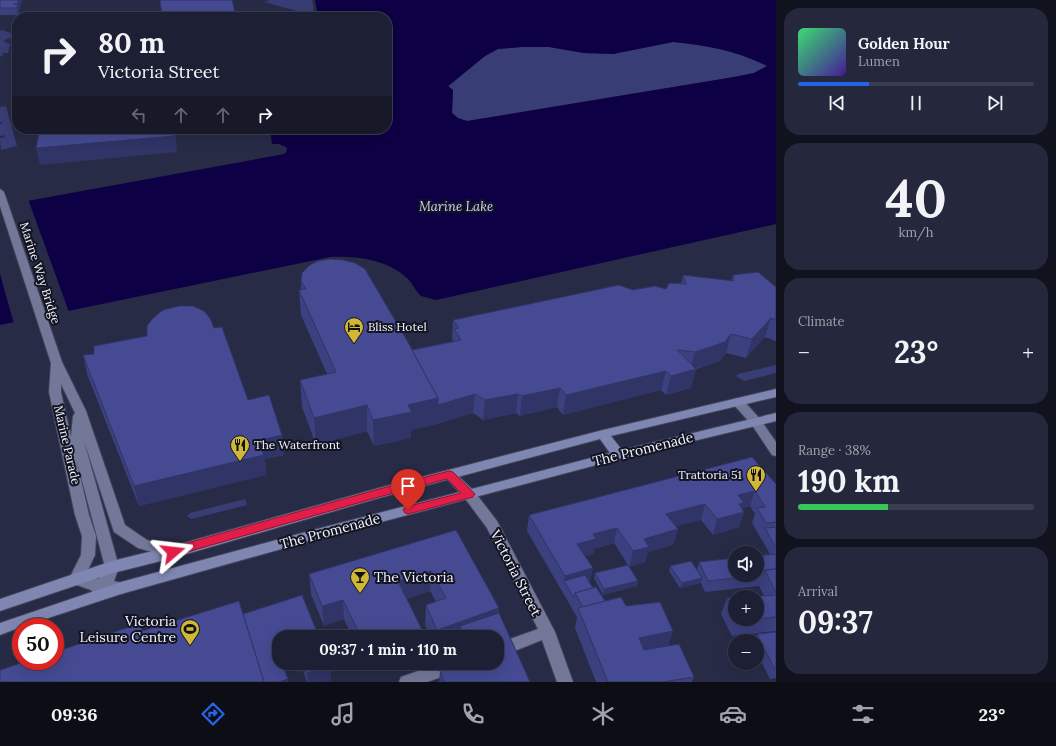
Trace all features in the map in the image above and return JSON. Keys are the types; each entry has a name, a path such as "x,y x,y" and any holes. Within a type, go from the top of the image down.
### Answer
{"main road":[{"name":"The Promenade","path":"0,605 112,567 173,552 379,493 603,434 776,393"},
{"name":"The Promenade","path":"0,629 121,588 317,534 619,455 776,417"},
{"path":"603,434 619,455"}],"street":[{"name":"Marine Way Bridge","path":"0,192 56,362"},
{"name":"Marine Parade","path":"56,362 80,412 119,528 143,544 173,552"},
{"name":"Marine Parade","path":"56,362 55,392 82,515 89,536 88,555 76,579"},
{"path":"738,402 756,422 776,452"},
{"name":"Marine Parade","path":"80,412 77,439 112,567"},
{"name":"Victoria Street","path":"449,475 469,494 492,525 547,632 565,682"},
{"path":"88,598 110,576 112,567"},
{"path":"76,579 121,588"},
{"path":"512,645 547,632"},
{"path":"407,682 441,670"}],"shaded area":[{"path":"270,0 312,0 314,12 300,12 264,2"},
{"path":"2,30 12,33 12,37 3,41 10,44 8,53 2,53 3,55 0,57 0,31"},
{"path":"673,42 722,50 745,56 767,66 754,73 734,77 467,121 458,118 452,113 453,90 448,87 485,56 498,49 549,47 584,53 613,54"},
{"path":"6,106 12,128 12,134 14,134 17,146 1,150 0,138 5,137 4,135 0,136 0,124 3,123 0,122 0,107"},
{"path":"776,365 776,373 744,381 736,376 738,374"},
{"path":"245,499 247,505 191,519 187,516 190,513"}],"water":[{"name":"Marine Lake","path":"315,0 776,0 776,224 436,300 421,296 408,279 391,267 361,258 330,257 0,325 0,206 284,154 287,151 286,147 279,144 272,144 271,134 392,134 392,12 317,12","holes":["673,42 709,47 745,56 767,66 754,73 734,77 467,121 458,118 452,113 453,90 448,86 485,56 498,49 549,47 584,53 613,54"]}],"pier":[{"path":"28,199 69,312 14,324 0,274 0,204"}],"building":[{"path":"0,0 19,0 18,3 14,4 18,4 17,8 0,8"},
{"path":"160,0 232,0 235,12 161,12"},
{"path":"39,134 174,134 174,136 36,148"},
{"name":"Bliss Hotel","path":"330,259 355,263 365,269 409,344 438,398 408,405 412,412 373,420 367,405 314,418 300,380 336,372 299,290 306,289 301,281 302,273 310,265 318,261"},
{"path":"758,272 776,287 776,320 771,318 752,339 731,334 725,342 695,352 677,350 696,369 671,376 666,371 566,395 560,388 522,396 518,394 485,400 475,394 438,405 438,398 412,350 461,340 454,329 459,328 453,320 619,285 633,290 655,286 666,289 669,283 686,284 683,275 734,281 733,275"},
{"path":"179,306 193,306 204,311 210,318 214,328 222,327 248,400 269,395 282,435 258,441 264,455 134,486 83,355 94,354 94,346 147,336 147,326 152,319 163,310"},
{"path":"752,457 776,484 776,522 766,523 757,508 765,507 755,491 738,495 744,503 739,504 744,512 717,519 705,504 666,514 678,529 644,539 649,547 633,551 617,528 593,534 596,539 577,544 593,568 565,576 529,515"},
{"path":"776,527 776,548 765,528"},
{"path":"456,530 499,608 437,630 426,605 446,598 431,571 398,581 422,630 358,630 343,600 322,606 309,574"},
{"path":"776,554 776,569 765,570 764,572 764,555"},
{"path":"728,559 728,579 708,581 699,562"},
{"path":"691,561 702,578 682,583 670,566"},
{"path":"628,565 638,581 604,589 595,573"},
{"path":"776,569 776,593 765,570"},
{"path":"585,575 593,588 575,593 574,598 564,581"},
{"path":"596,587 605,601 583,607 575,593"},
{"path":"302,595 316,630 272,630 272,670 285,670 288,679 279,682 264,682 243,614"},
{"path":"776,595 776,617 764,618 764,596"},
{"path":"621,597 626,606 660,602 673,631 639,638 644,650 679,644 694,677 663,682 608,682 578,608"},
{"path":"239,601 264,682 0,682 0,670 12,666 12,670 64,670 64,649 141,623 142,631"},
{"path":"499,613 530,682 444,682 440,671 442,670 504,670 504,630 462,630 460,626"},
{"path":"776,632 776,668 774,668 764,648 764,634 757,634"},
{"path":"306,670 316,670 307,673"}],"place":[{"name":"Bliss Hotel","path":"354,344"},
{"name":"The Waterfront","path":"240,462"},
{"name":"Trattoria 51","path":"756,492"},
{"name":"The Victoria","path":"360,594"},
{"name":"Victoria Leisure Centre","path":"190,646"}],"route":[{"path":"173,552 379,493 449,475 469,494 408,510"}]}
